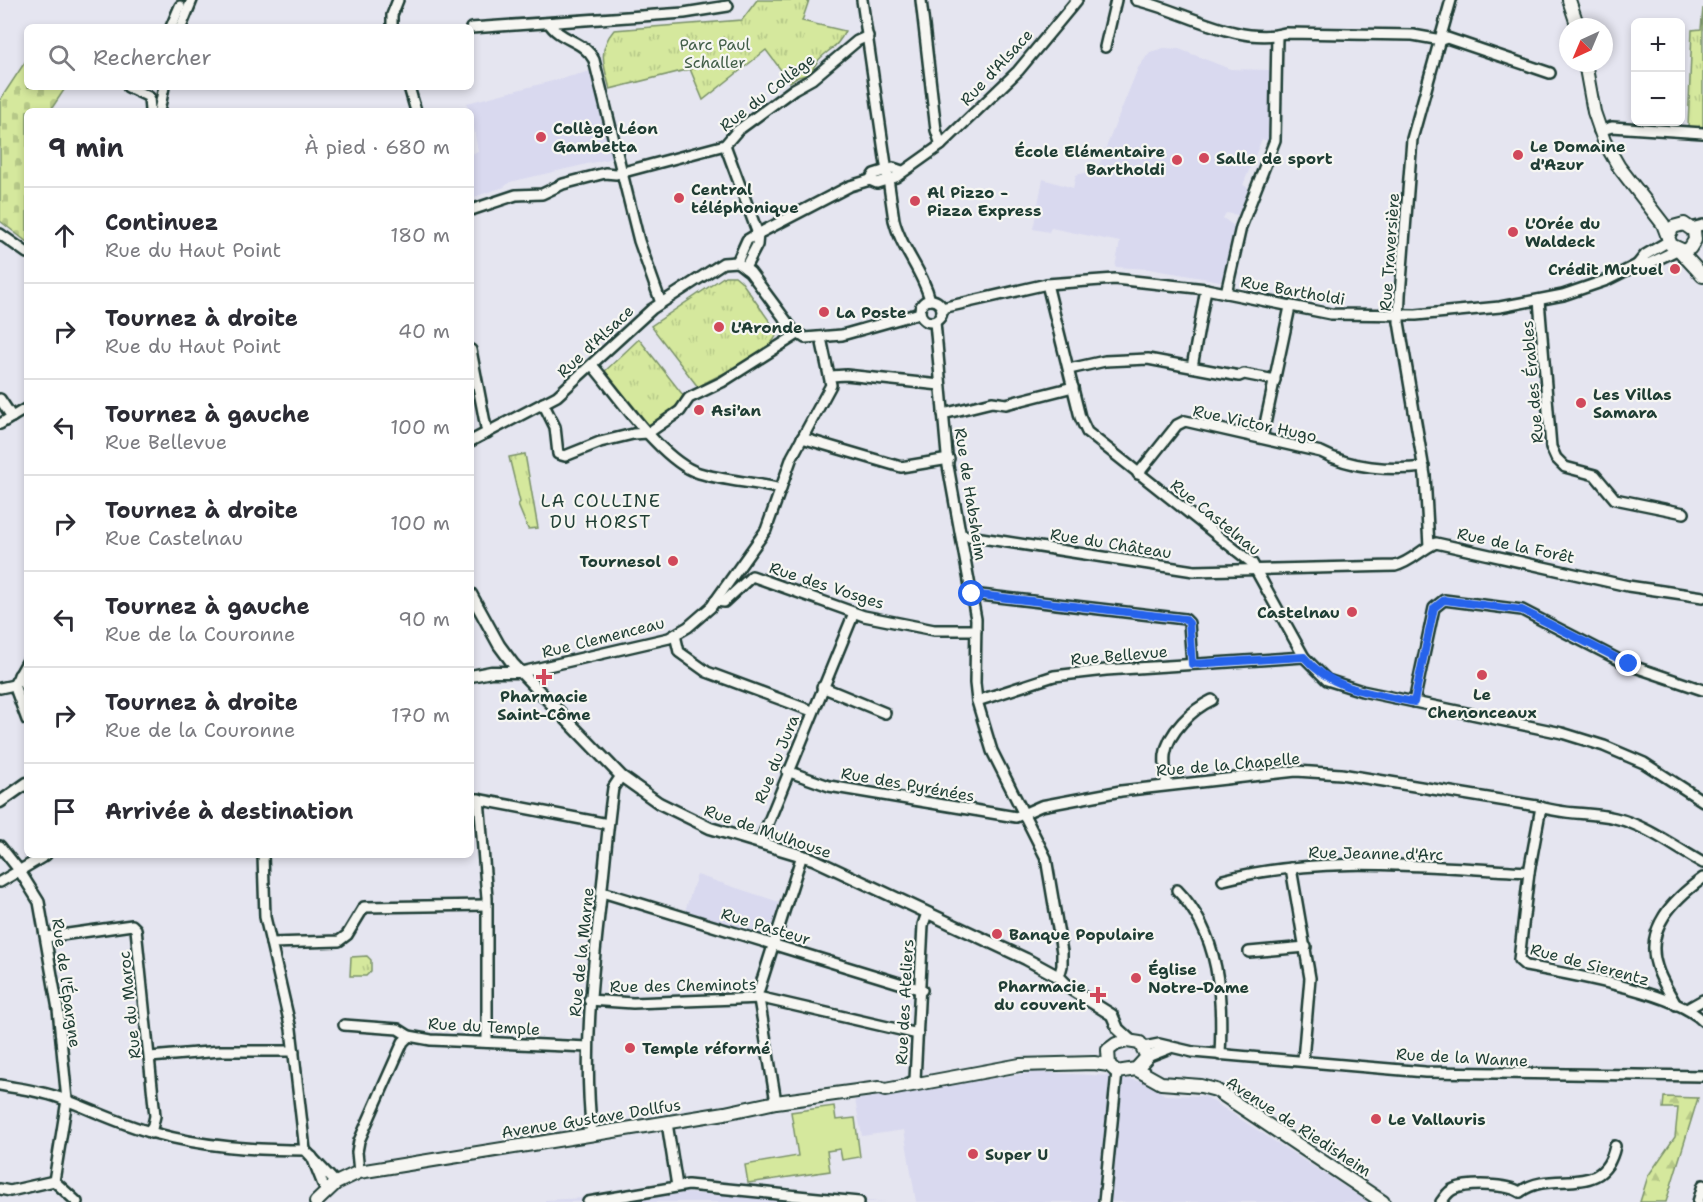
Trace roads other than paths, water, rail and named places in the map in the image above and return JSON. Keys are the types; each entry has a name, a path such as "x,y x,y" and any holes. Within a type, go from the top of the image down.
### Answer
{"main road":[{"path":"1569,0 1575,18"},
{"path":"1587,72 1599,131 1614,160 1703,276"},
{"path":"1675,240 1684,224 1697,234 1703,265"},
{"path":"1675,240 1697,234"},
{"name":"Avenue Gustave Dollfus","path":"316,1202 336,1183 359,1172 667,1123 776,1102 879,1088 885,1090 945,1080 952,1076 1031,1064 1063,1066 1077,1063 1131,1041"},
{"name":"Avenue de Riedisheim","path":"1131,1041 1158,1082 1170,1085 1201,1086 1216,1090 1383,1202"},
{"path":"1111,1048 1113,1069"},
{"name":"Avenue Gustave Dollfus","path":"1077,1063 1113,1069 1143,1058"},
{"name":"Avenue Gustave Dollfus","path":"879,1088 883,1084 915,1077 944,1074 952,1076"}],"street":[{"path":"183,24 192,0"},
{"path":"392,24 392,15 398,0"},
{"path":"862,0 897,233 921,274 930,300"},
{"path":"921,0 936,130 941,145"},
{"name":"Rue d'Alsace","path":"887,175 893,168 902,171 941,145 1018,71 1077,0"},
{"path":"1105,47 1116,0"},
{"path":"1136,0 1160,5 1230,32 1277,35 1413,35 1441,40 1447,38 1550,73"},
{"name":"Rue Traversière","path":"1429,546 1424,467 1399,316 1412,140 1417,115 1451,0"},
{"path":"172,24 180,6"},
{"path":"474,28 684,13 728,6"},
{"path":"549,23 553,29 582,45 591,54 639,241 661,303"},
{"path":"1226,293 1241,227 1275,140 1277,35"},
{"name":"Rue du Collège","path":"474,209 516,195 542,194 563,184 605,173 622,172 725,145 737,131 794,89 812,79 857,41 868,36"},
{"path":"160,108 163,90"},
{"path":"410,90 415,108"},
{"path":"150,92 150,108"},
{"path":"1599,131 1612,127 1703,133"},
{"path":"725,145 758,234 757,245 740,265 795,336 809,344 920,313"},
{"path":"758,234 850,186 870,180 874,174 887,175"},
{"path":"0,234 24,252"},
{"name":"Rue Bartholdi","path":"942,308 1047,284 1114,279 1206,289 1331,314 1399,316 1500,307 1587,288 1636,265 1645,255 1675,240"},
{"name":"Rue d'Alsace","path":"474,440 564,390 661,303 714,267 740,265"},
{"name":"Rue Castelnau","path":"1047,284 1087,432 1247,558 1256,568 1304,657 1327,680 1362,691 1562,733 1604,746 1644,763 1703,801"},
{"path":"1192,367 1206,289"},
{"path":"930,300 937,302 942,308 942,315 935,322 924,320 920,313 923,303 930,300"},
{"name":"Rue des Érables","path":"1539,300 1551,447 1556,458 1570,470 1595,475 1615,499 1684,513"},
{"path":"1262,438 1290,307"},
{"name":"Rue de Habsheim","path":"935,322 943,414 976,630 977,701 992,751 1043,847 1052,881 1063,961 1059,977"},
{"path":"543,403 555,427 556,449 561,456 633,434 648,433 680,411 689,398 722,382 795,336"},
{"path":"822,341 831,376 846,375 940,385"},
{"path":"1069,369 1131,359 1275,380"},
{"path":"592,365 648,433 675,461 692,470 781,489"},
{"path":"474,366 487,433"},
{"name":"Rue Clemenceau","path":"522,672 675,635 694,623 715,601 766,530 802,438 827,395 831,376"},
{"path":"943,414 992,402 1006,404 1073,387"},
{"path":"0,399 12,417"},
{"path":"0,424 24,410"},
{"path":"633,434 639,421"},
{"name":"Rue Victor Hugo","path":"1138,474 1177,425 1185,421 1321,452 1344,462 1384,468 1424,467"},
{"path":"802,438 901,467 949,459"},
{"name":"Rue du Château","path":"962,535 1194,571 1256,568"},
{"name":"Rue de la Forêt","path":"1429,546 1443,544 1628,586 1703,597"},
{"path":"1256,568 1395,566 1409,562 1429,546"},
{"name":"Rue des Vosges","path":"715,601 724,602 752,576 854,613 934,630 976,630"},
{"path":"972,594 1185,619 1189,623 1192,664"},
{"name":"Rue de Mulhouse","path":"474,599 504,654 621,776 659,803 684,816 802,855 1059,977 1099,1010 1112,1016 1118,1029 1131,1041"},
{"path":"1414,702 1434,608 1444,600 1522,610 1629,664 1703,690"},
{"name":"Rue du Jura","path":"760,843 787,771 854,613"},
{"path":"675,635 680,652 707,672 812,711"},
{"path":"491,672 501,664 504,654"},
{"name":"Rue Bellevue","path":"977,701 1054,676 1304,657"},
{"path":"24,667 14,685 24,712"},
{"path":"474,675 491,672 522,672"},
{"path":"19,675 24,684"},
{"path":"0,688 14,685"},
{"path":"822,687 885,713"},
{"path":"1166,784 1167,748 1183,723 1198,708 1212,700"},
{"name":"Rue des Pyrénées","path":"787,771 829,786 1007,817 1025,813"},
{"name":"Rue de la Chapelle","path":"1025,813 1041,806 1166,784 1296,771 1328,773 1541,807 1555,812 1618,819 1640,827 1703,863"},
{"name":"Rue de la Marne","path":"592,1134 588,1047 590,1000 613,788 621,776"},
{"path":"0,802 24,785"},
{"path":"487,1042 487,905 475,799 608,825"},
{"path":"1529,872 1541,807"},
{"name":"Rue de l'Épargne","path":"0,846 19,870 39,902 58,1010 67,1100 54,1181"},
{"path":"776,1102 759,998 772,944 802,855"},
{"path":"0,882 41,858"},
{"path":"263,858 265,917 294,1051 308,1152 326,1192"},
{"name":"Rue Jeanne d'Arc","path":"1223,880 1261,870 1331,864 1529,872"},
{"path":"1291,868 1310,978 1303,1060"},
{"name":"Rue de Sierentz","path":"1529,872 1519,960 1526,966 1614,984 1676,1005 1703,1021"},
{"path":"1676,1005 1656,965 1655,937 1668,910 1703,878"},
{"path":"1177,890 1191,904 1202,924 1220,986 1220,1055"},
{"name":"Rue Pasteur","path":"602,892 922,990"},
{"path":"271,943 339,941 347,935 364,907 487,905"},
{"name":"Rue des Ateliers","path":"904,1086 915,1080 922,990 920,973 923,925 927,913"},
{"name":"Rue du Maroc","path":"46,937 132,925 136,929 155,1116 152,1133"},
{"path":"1249,952 1306,947"},
{"name":"Rue des Cheminots","path":"590,1000 633,1003 759,998 918,1034"},
{"path":"1687,1010 1703,1000"},
{"name":"Rue de Mulhouse","path":"1099,1010 1112,1029 1111,1048"},
{"name":"Rue du Temple","path":"344,1025 398,1029 409,1036 431,1040 588,1047"},
{"path":"359,1172 357,1152 359,1141 403,1042 409,1036"},
{"name":"Rue de la Wanne","path":"1143,1058 1170,1048 1220,1055 1435,1072 1703,1076"},
{"path":"150,1057 220,1051 294,1051"},
{"path":"1104,1202 1113,1069"},
{"path":"0,1085 67,1100 152,1133 203,1144 269,1151 308,1152 336,1183"},
{"path":"667,1123 677,1186"},
{"path":"1442,1202 1447,1193 1459,1188 1502,1186 1520,1192 1535,1185 1585,1185 1593,1182 1609,1165 1615,1146"},
{"path":"0,1189 10,1191 54,1181 77,1202"},
{"path":"1698,1202 1703,1185"},
{"path":"588,1202 677,1186 859,1202"},
{"path":"1520,1192 1523,1202"}],"place":[{"name":"Collège Léon Gambetta","path":"541,137"},
{"name":"Le Domaine d'Azur","path":"1518,155"},
{"name":"Salle de sport","path":"1204,158"},
{"name":"École Elémentaire Bartholdi","path":"1177,160"},
{"name":"Central téléphonique","path":"679,198"},
{"name":"Al Pizzo - Pizza Express","path":"915,201"},
{"name":"L'Orée du Waldeck","path":"1513,232"},
{"name":"Crédit Mutuel","path":"1675,269"},
{"name":"La Poste","path":"824,312"},
{"name":"L'Aronde","path":"719,327"},
{"name":"Les Villas Samara","path":"1581,403"},
{"name":"Asi'an","path":"699,410"},
{"name":"Tournesol","path":"673,561"},
{"name":"Castelnau","path":"1352,612"},
{"name":"Le Chenonceaux","path":"1482,675"},
{"name":"Pharmacie Saint-Côme","path":"544,677"},
{"name":"Banque Populaire","path":"997,934"},
{"name":"Église Notre-Dame","path":"1136,978"},
{"name":"Pharmacie du couvent","path":"1098,995"},
{"name":"Temple réformé","path":"630,1048"},
{"name":"Le Vallauris","path":"1376,1119"},
{"name":"Super U","path":"973,1154"}],"district":[{"name":"LA COLLINE DU HORST","path":"601,511"}],"park label":[{"name":"Parc Paul Schaller","path":"715,53"}]}
